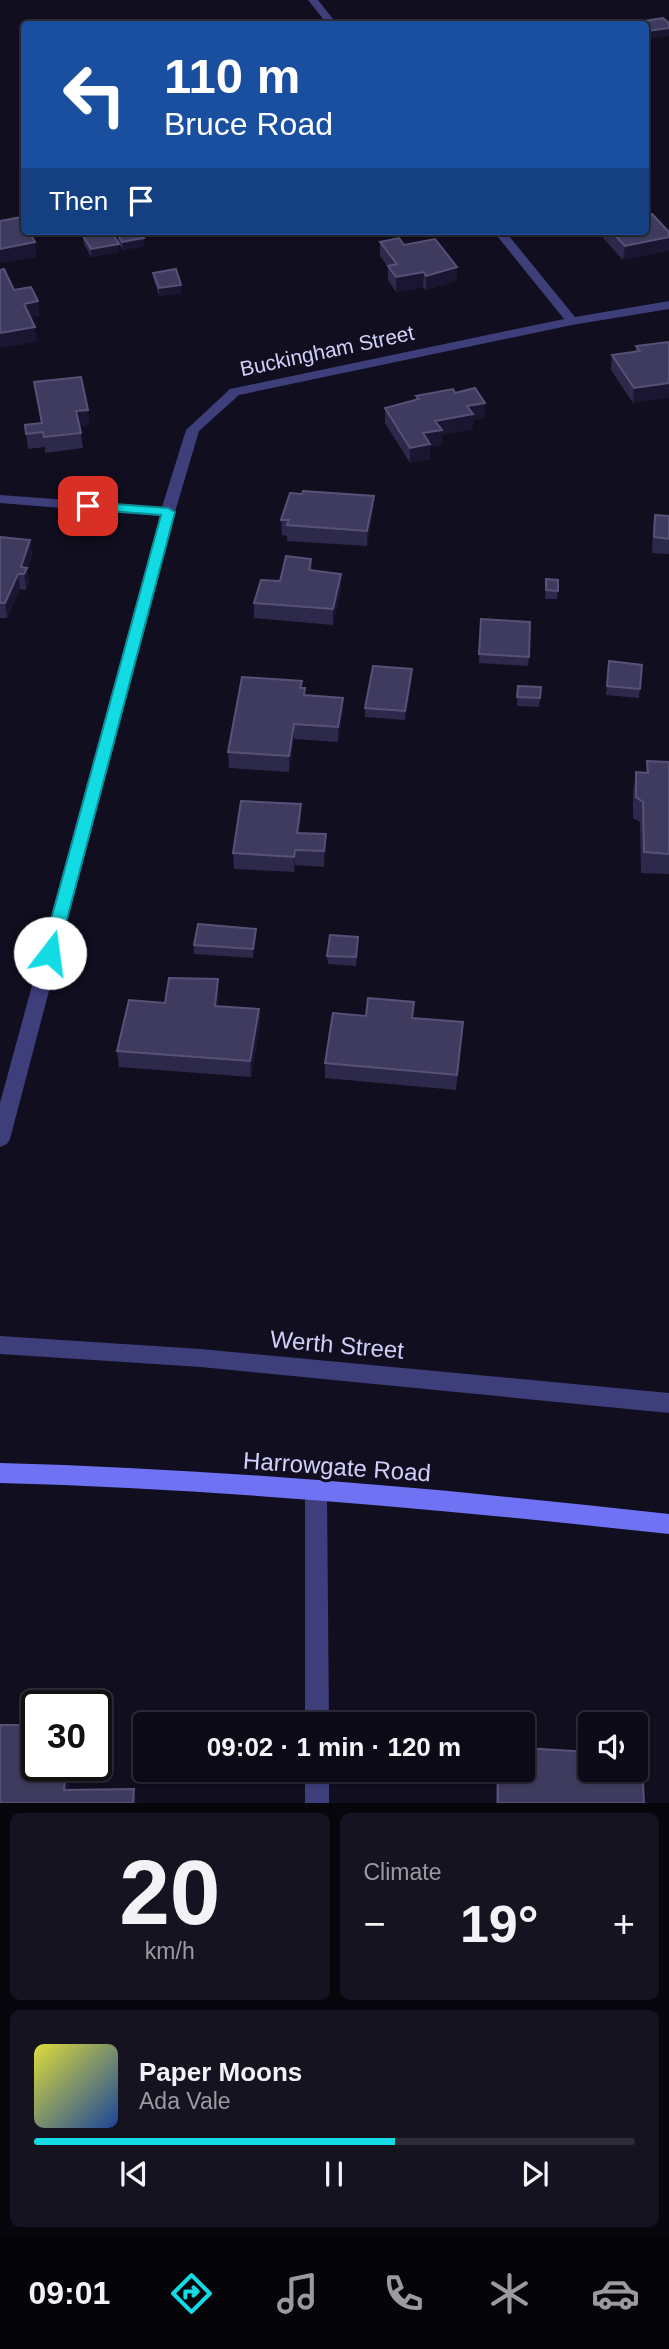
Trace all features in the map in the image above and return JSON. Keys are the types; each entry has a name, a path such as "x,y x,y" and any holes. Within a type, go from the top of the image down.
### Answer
{"main road":[{"name":"Harrowgate Road","path":"0,1473 82,1475 316,1491 519,1507 669,1524"}],"street":[{"path":"313,0 330,21"},
{"path":"502,235 572,321"},
{"name":"Buckingham Street","path":"0,1139 168,512 193,430 234,391 572,321 669,305"},
{"path":"0,499 168,512"},
{"name":"Werth Street","path":"0,1345 201,1358 669,1403"},
{"path":"316,1491 317,1712"},
{"path":"317,1782 317,1803"}],"building":[{"path":"663,18 669,23 669,28 649,31 649,21 644,21"},
{"path":"649,214 652,214 669,232 669,237 625,246 615,235 649,235"},
{"path":"21,217 21,235 31,235 35,242 0,249 0,221"},
{"path":"113,235 119,244 91,249 83,236"},
{"path":"118,235 142,235 144,238 122,242"},
{"path":"399,238 404,245 435,239 457,267 426,276 424,272 396,277 388,266 397,264 380,242"},
{"path":"4,269 14,290 31,287 38,301 24,304 35,327 0,333 0,270"},
{"path":"176,269 181,285 159,288 153,273"},
{"path":"669,342 669,383 634,388 612,355 640,351 636,346"},
{"path":"81,377 88,410 76,411 81,433 44,437 43,432 26,434 25,425 42,423 34,382"},
{"path":"475,388 485,403 467,406 473,414 435,421 442,430 423,433 430,444 410,448 385,408 419,399 416,396 453,389 455,393"},
{"path":"303,491 374,496 367,531 287,525 289,520 281,520 290,493 302,494"},
{"path":"655,515 669,516 669,539 654,537"},
{"path":"0,537 30,540 21,567 27,568 24,574 18,574 5,603 0,603"},
{"path":"286,556 311,559 309,570 341,574 333,609 254,603 261,580 280,581"},
{"path":"546,579 558,580 558,591 546,590"},
{"path":"481,619 530,622 529,657 479,654"},
{"path":"609,661 642,665 640,689 607,686"},
{"path":"373,666 412,669 405,711 365,708"},
{"path":"242,677 302,681 300,688 305,688 304,695 343,698 338,727 294,724 289,756 228,752"},
{"path":"518,686 541,687 540,698 517,697"},
{"path":"647,761 669,762 669,854 644,852 643,802 636,797 636,772 648,773"},
{"path":"241,801 301,804 297,833 326,834 324,851 295,850 294,857 233,853"},
{"path":"198,924 256,929 253,949 194,945"},
{"path":"330,935 358,937 356,957 327,956"},
{"path":"169,978 218,979 215,1006 259,1009 250,1061 117,1051 129,1000 165,1003"},
{"path":"368,998 414,1002 412,1018 463,1022 457,1075 325,1063 333,1013 366,1016"},
{"path":"0,1725 21,1725 21,1781 65,1781 64,1790 134,1789 133,1803 0,1803"},
{"path":"535,1749 578,1751 578,1782 643,1783 644,1803 498,1803 498,1782 535,1782"}],"route":[{"path":"50,953 168,512 88,506"}]}
